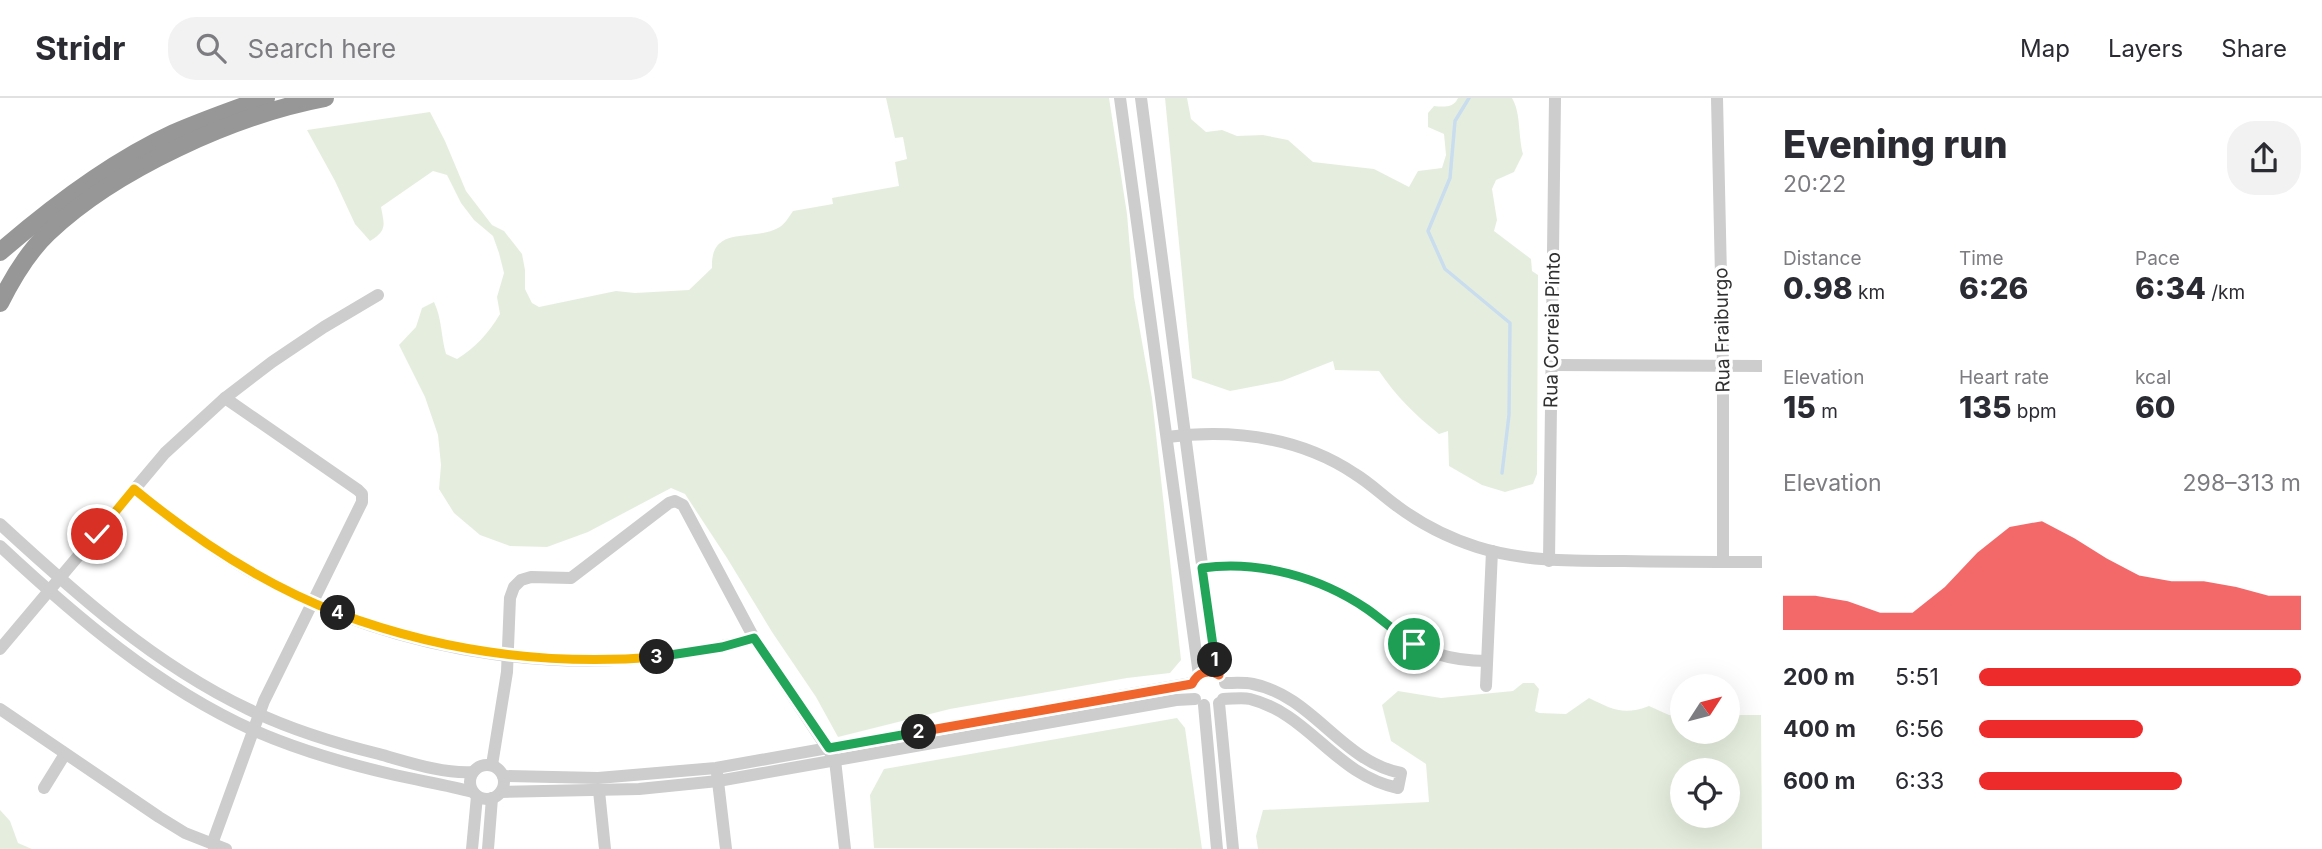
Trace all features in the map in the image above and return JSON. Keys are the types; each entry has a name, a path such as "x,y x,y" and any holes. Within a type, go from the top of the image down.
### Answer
{"highway":[{"path":"0,251 114,165 174,133 266,98"},
{"path":"0,303 10,284 48,233 85,202 158,159 222,129 325,98"}],"street":[{"path":"1121,98 1167,437 1195,679 1191,689 1199,702 1217,849"},
{"path":"1141,98 1214,656 1226,689 1221,701 1233,849"},
{"name":"Rua Correia Pinto","path":"1549,561 1555,98"},
{"name":"Rua Fraiburgo","path":"1717,98 1723,366 1723,562"},
{"path":"0,649 165,453 225,398 297,344 378,295"},
{"path":"1551,365 1762,366"},
{"path":"212,844 258,714 362,502 362,494 349,483 225,398"},
{"path":"1167,437 1260,436 1310,450 1356,474 1398,507 1428,526 1492,551 1549,561 1762,562"},
{"path":"134,489 219,553 249,571 312,603 441,645 570,660 631,659 692,652 754,638"},
{"path":"492,765 509,655 510,598 514,587 521,580 531,577 571,578 675,501 683,505 754,638 832,754 845,849"},
{"path":"0,524 113,624 199,682 258,714 294,729 364,751 429,766 473,772"},
{"path":"0,547 103,636 161,677 253,730 359,766 487,799 497,795 599,790 717,775 1195,679 1209,671 1222,679 1251,684 1287,698 1366,760 1401,773 1398,788 1358,774 1301,726 1269,706 1247,698 1221,701 1209,706 1199,702 1176,700 832,754"},
{"path":"1486,686 1492,551"},
{"path":"1202,568 1258,568 1307,579 1352,599 1424,649 1451,658 1487,661"},
{"path":"0,709 159,817 185,833 226,849"},
{"path":"44,788 65,754"},
{"path":"472,849 475,794 470,782 473,772 481,765 492,765 503,776 504,782 497,795 488,849"},
{"path":"503,776 717,775"},
{"path":"717,775 726,849"},
{"path":"599,790 605,849"}],"green space":[{"path":"886,98 1109,98 1127,214 1134,297 1152,398 1181,660 1170,673 950,709 838,737 816,697 685,494 671,488 588,532 547,547 510,546 480,535 454,513 439,489 441,465 438,435 425,397 399,345 416,327 422,308 434,302 439,314 446,354 457,359 486,334 500,314 497,297 504,273 493,236 474,220 461,203 447,175 433,171 381,207 382,230 370,241 355,224 307,130 430,112 466,191 492,225 504,231 522,254 525,289 532,303 539,307 616,291 635,293 689,290 712,268 713,254 725,240 768,232 784,223 793,211 833,204 832,198 899,186 895,162 907,159 903,137 895,138"},
{"path":"1165,98 1187,98 1191,119 1206,132 1222,130 1237,136 1263,135 1288,140 1313,162 1374,169 1409,187 1418,171 1442,168 1446,155 1444,134 1428,127 1428,113 1434,106 1451,105 1458,98 1512,98 1517,110 1523,154 1514,172 1496,180 1492,189 1497,220 1494,231 1531,259 1532,271 1538,275 1537,474 1533,484 1505,492 1482,485 1449,466 1448,431 1439,434 1422,420 1399,397 1379,371 1335,370 1333,361 1282,381 1230,391 1192,378"},
{"path":"1523,683 1534,683 1539,689 1535,711 1539,713 1566,714 1589,698 1625,711 1649,706 1670,715 1670,744 1740,744 1740,715 1761,715 1762,849 1258,849 1256,836 1263,810 1429,802 1426,764 1391,741 1382,705 1398,691 1441,698 1513,691"},
{"path":"1177,718 1185,728 1202,849 874,848 870,795 884,769"},
{"path":"0,810 10,821 18,843 32,849 0,849"}],"waterway":[{"path":"1469,98 1455,121 1450,178 1428,231 1445,269 1510,323 1509,415 1502,473"}],"route":[{"path":"97,534 134,489 219,553 298,596 374,626 441,645 523,657 601,660 692,652 754,638 829,748 1192,684 1203,672 1219,675 1202,568 1240,566 1275,570 1307,579 1352,599 1414,644"}]}
